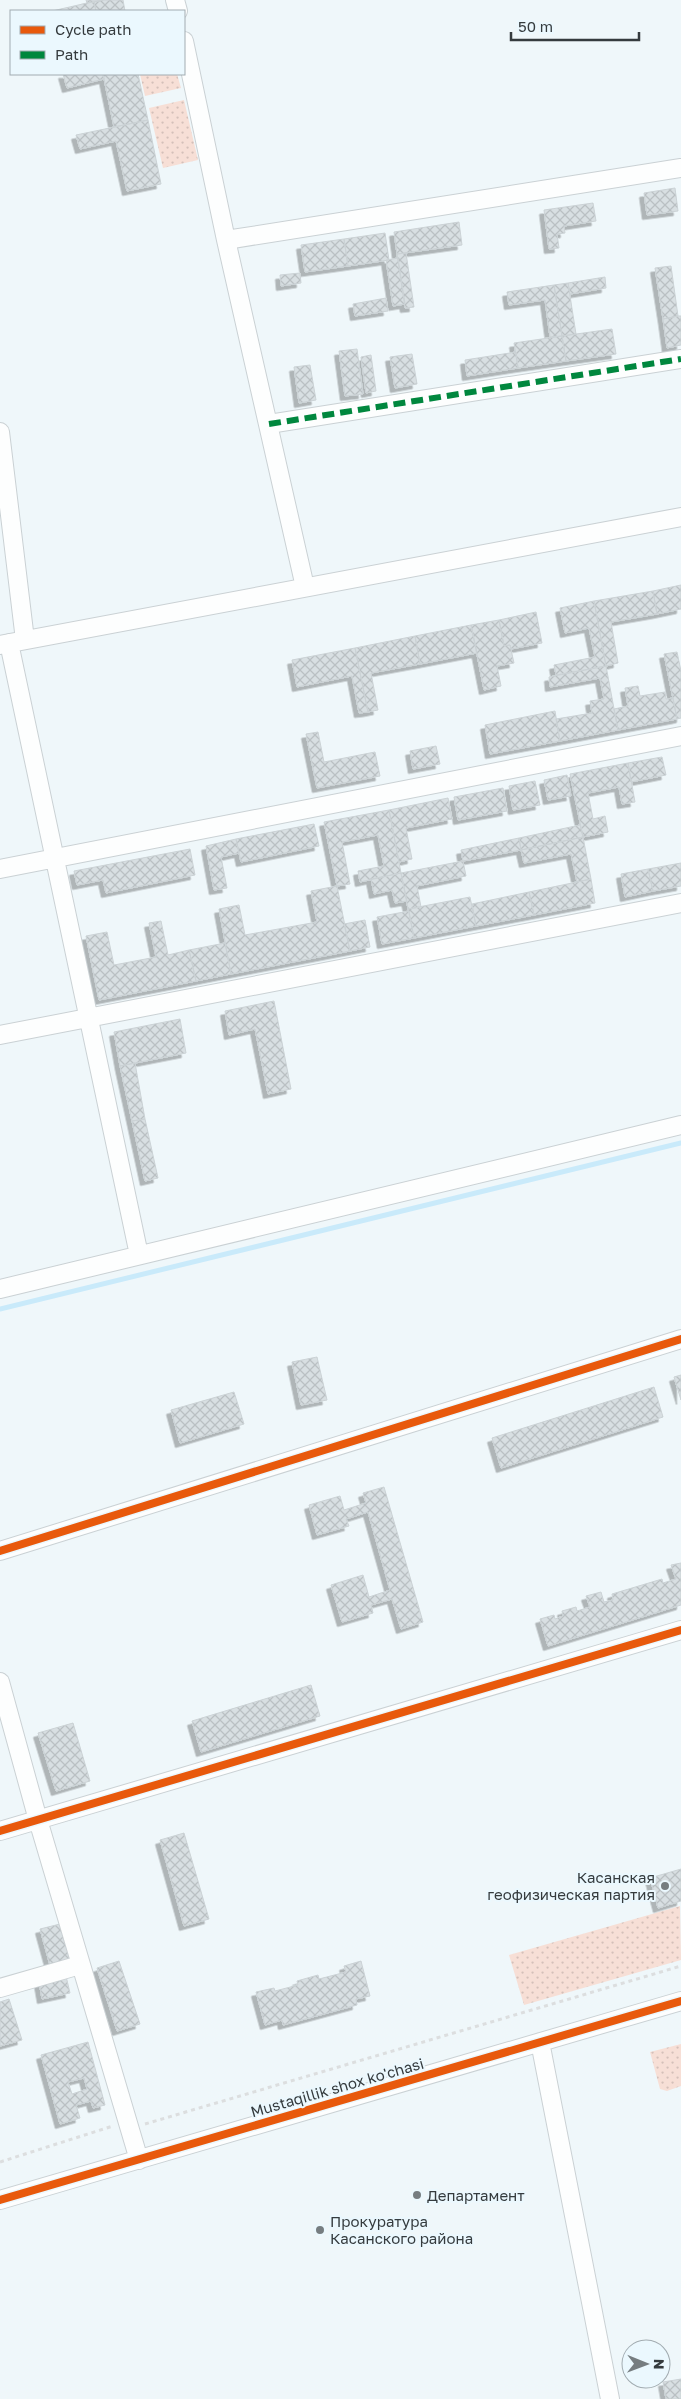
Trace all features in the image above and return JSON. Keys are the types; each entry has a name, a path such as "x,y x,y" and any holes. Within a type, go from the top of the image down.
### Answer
{"street":[{"path":"185,46 226,240 305,587"},
{"path":"226,240 681,168"},
{"path":"269,424 681,359"},
{"path":"0,432 11,643 139,1256"},
{"path":"11,643 681,517"},
{"path":"0,869 681,736"},
{"path":"0,1036 681,903"},
{"path":"0,1289 681,1125"},
{"path":"0,1551 681,1339"},
{"path":"0,1831 681,1630"},
{"path":"0,1682 80,1965 139,2160"},
{"path":"0,1988 80,1965"},
{"name":"Mustaqillik shox ko'chasi","path":"0,2200 681,2001"},
{"path":"540,2042 610,2399"}],"path":[{"path":"0,2162 113,2126 151,2124 681,1966"}],"shaded area":[{"path":"140,75 177,75 181,88 145,96"},
{"path":"184,100 198,160 163,168 149,108"},
{"path":"680,1906 681,1960 524,2005 509,1955"},
{"path":"681,2044 681,2086 667,2091 660,2089 650,2052"}],"building":[{"path":"86,0 103,0 87,3"},
{"path":"123,0 125,10 96,10 94,2"},
{"path":"94,2 96,10 56,10"},
{"path":"63,75 103,75 104,79 67,88"},
{"path":"103,75 138,75 148,120 114,127"},
{"path":"148,120 161,184 127,191 116,141 80,149 76,135"},
{"path":"675,188 678,211 647,215 644,193"},
{"path":"593,203 596,221 564,226 565,233 557,234 559,248 549,249 544,210"},
{"path":"459,222 462,245 397,254 394,232"},
{"path":"385,233 389,260 348,266 344,239"},
{"path":"344,239 348,266 305,272 301,245"},
{"path":"406,253 414,307 405,308 397,254"},
{"path":"398,258 405,304 393,306 386,260"},
{"path":"671,266 678,316 663,319 655,268"},
{"path":"300,273 301,283 281,286 280,275"},
{"path":"605,277 606,288 570,294 568,283"},
{"path":"568,283 576,334 562,336 554,285"},
{"path":"554,285 562,336 550,337 545,300 509,305 507,292"},
{"path":"386,298 388,311 355,316 353,304"},
{"path":"681,316 681,345 667,348 663,319"},
{"path":"612,329 616,354 566,361 562,336"},
{"path":"562,336 566,361 518,368 514,343"},
{"path":"357,349 363,394 345,396 339,351"},
{"path":"516,352 518,368 467,376 465,360"},
{"path":"412,354 417,384 395,388 390,357"},
{"path":"371,355 376,391 366,393 361,357"},
{"path":"310,365 316,400 299,403 294,367"},
{"path":"681,585 681,609 657,614 653,591"},
{"path":"653,591 657,614 611,622 618,663 606,666 594,601"},
{"path":"594,601 606,666 556,675 554,665 595,657 589,628 565,633 560,608"},
{"path":"536,612 542,643 511,649 510,645 504,646 499,620"},
{"path":"499,620 504,646 510,645 514,663 497,666 501,686 484,690 471,625"},
{"path":"471,625 477,653 420,664 415,636"},
{"path":"415,636 420,664 371,673 378,710 368,712 355,648"},
{"path":"355,648 368,712 359,713 352,676 297,687 292,660"},
{"path":"677,652 681,671 681,718 677,719 664,654"},
{"path":"606,666 618,730 560,741 556,719 592,713 590,701 604,699 600,678 550,687 549,677"},
{"path":"638,686 640,696 665,692 666,699 673,698 677,719 618,730 614,709 628,706 625,688"},
{"path":"555,711 560,741 490,754 485,725"},
{"path":"318,732 324,762 375,752 380,776 317,788 306,734"},
{"path":"436,746 440,764 413,769 410,751"},
{"path":"662,757 666,775 631,782 628,763"},
{"path":"628,763 635,802 622,804 619,787 588,793 593,819 605,816 608,832 583,837 570,774"},
{"path":"567,775 571,796 548,800 544,780"},
{"path":"535,781 540,805 513,810 509,786"},
{"path":"503,788 507,811 458,820 454,797"},
{"path":"448,798 452,819 406,828 412,859 399,862 389,810"},
{"path":"389,810 401,873 360,882 358,871 384,866 378,835 342,842 350,884 337,886 324,822"},
{"path":"314,824 319,846 241,862 236,839"},
{"path":"580,825 583,837 521,850 519,838"},
{"path":"583,837 591,879 577,882 571,854 524,863 521,850"},
{"path":"519,838 521,850 463,861 461,850"},
{"path":"236,839 239,853 221,857 227,888 214,890 206,846"},
{"path":"190,849 195,875 106,893 103,880 77,885 74,871"},
{"path":"463,861 466,876 417,886 421,907 408,909 401,873"},
{"path":"681,863 681,886 653,891 648,869"},
{"path":"648,869 653,891 625,897 621,874"},
{"path":"401,873 407,901 395,903 392,890 374,894 371,879"},
{"path":"591,879 595,903 534,915 529,892"},
{"path":"337,886 350,951 231,974 219,909 239,905 245,935 317,922 311,891"},
{"path":"529,892 534,915 476,926 472,904"},
{"path":"470,897 476,926 414,938 408,909"},
{"path":"409,911 414,938 382,944 377,917"},
{"path":"365,920 370,947 350,951 344,924"},
{"path":"161,921 168,955 189,950 196,981 99,1000 86,936 107,932 114,965 156,957 149,923"},
{"path":"225,943 231,974 196,981 189,950"},
{"path":"274,1001 291,1089 268,1094 255,1029 229,1035 225,1011"},
{"path":"180,1019 186,1053 120,1066 114,1032"},
{"path":"135,1063 145,1119 132,1121 120,1066"},
{"path":"145,1119 158,1178 145,1181 132,1121"},
{"path":"317,1357 327,1400 301,1405 292,1362"},
{"path":"681,1375 681,1400 674,1377"},
{"path":"654,1387 663,1417 501,1468 492,1438"},
{"path":"234,1392 244,1424 180,1443 171,1410"},
{"path":"384,1487 423,1622 401,1629 392,1599 371,1605 373,1613 342,1622 331,1585 363,1575 369,1597 390,1590 368,1512 346,1519 349,1526 317,1535 309,1505 340,1496 344,1510 366,1503 363,1493"},
{"path":"681,1563 681,1605 548,1646 540,1619 554,1615 555,1619 563,1616 562,1611 576,1607 577,1611 590,1607 586,1596 601,1592 604,1602 613,1600 612,1594 662,1579 663,1583 676,1579 671,1565"},
{"path":"311,1685 320,1716 201,1752 192,1721"},
{"path":"73,1723 90,1781 56,1791 38,1733"},
{"path":"184,1833 209,1919 184,1926 160,1840"},
{"path":"681,1869 681,1901 658,1908 650,1878"},
{"path":"60,1924 71,1963 51,1969 40,1929"},
{"path":"119,1961 140,2024 117,2031 97,1968"},
{"path":"361,1961 370,1996 356,1999 357,2005 283,2025 282,2020 265,2025 256,1992 274,1988 275,1991 298,1985 297,1981 318,1975 319,1979 346,1972 344,1966"},
{"path":"66,1976 70,1993 42,1999 39,1982"},
{"path":"9,1999 22,2040 0,2046 0,2002"},
{"path":"88,2042 105,2105 93,2108 91,2101 76,2105 80,2118 60,2124 41,2055","holes":["84,2078 87,2089 72,2094 68,2082"]},
{"path":"681,2379 681,2399 666,2399 664,2389 671,2389 671,2381"}],"waterway":[{"path":"0,1309 681,1143"}],"marked path":[{"path":"269,424 681,359"}],"cycle path":[{"path":"0,1551 681,1339"},
{"path":"0,1831 681,1630"},
{"path":"0,2200 681,2001"}],"place":[{"name":"Касанская геофизическая партия","path":"665,1886"},
{"name":"Департамент","path":"417,2195"},
{"name":"Прокуратура Касанского района","path":"320,2230"}]}
